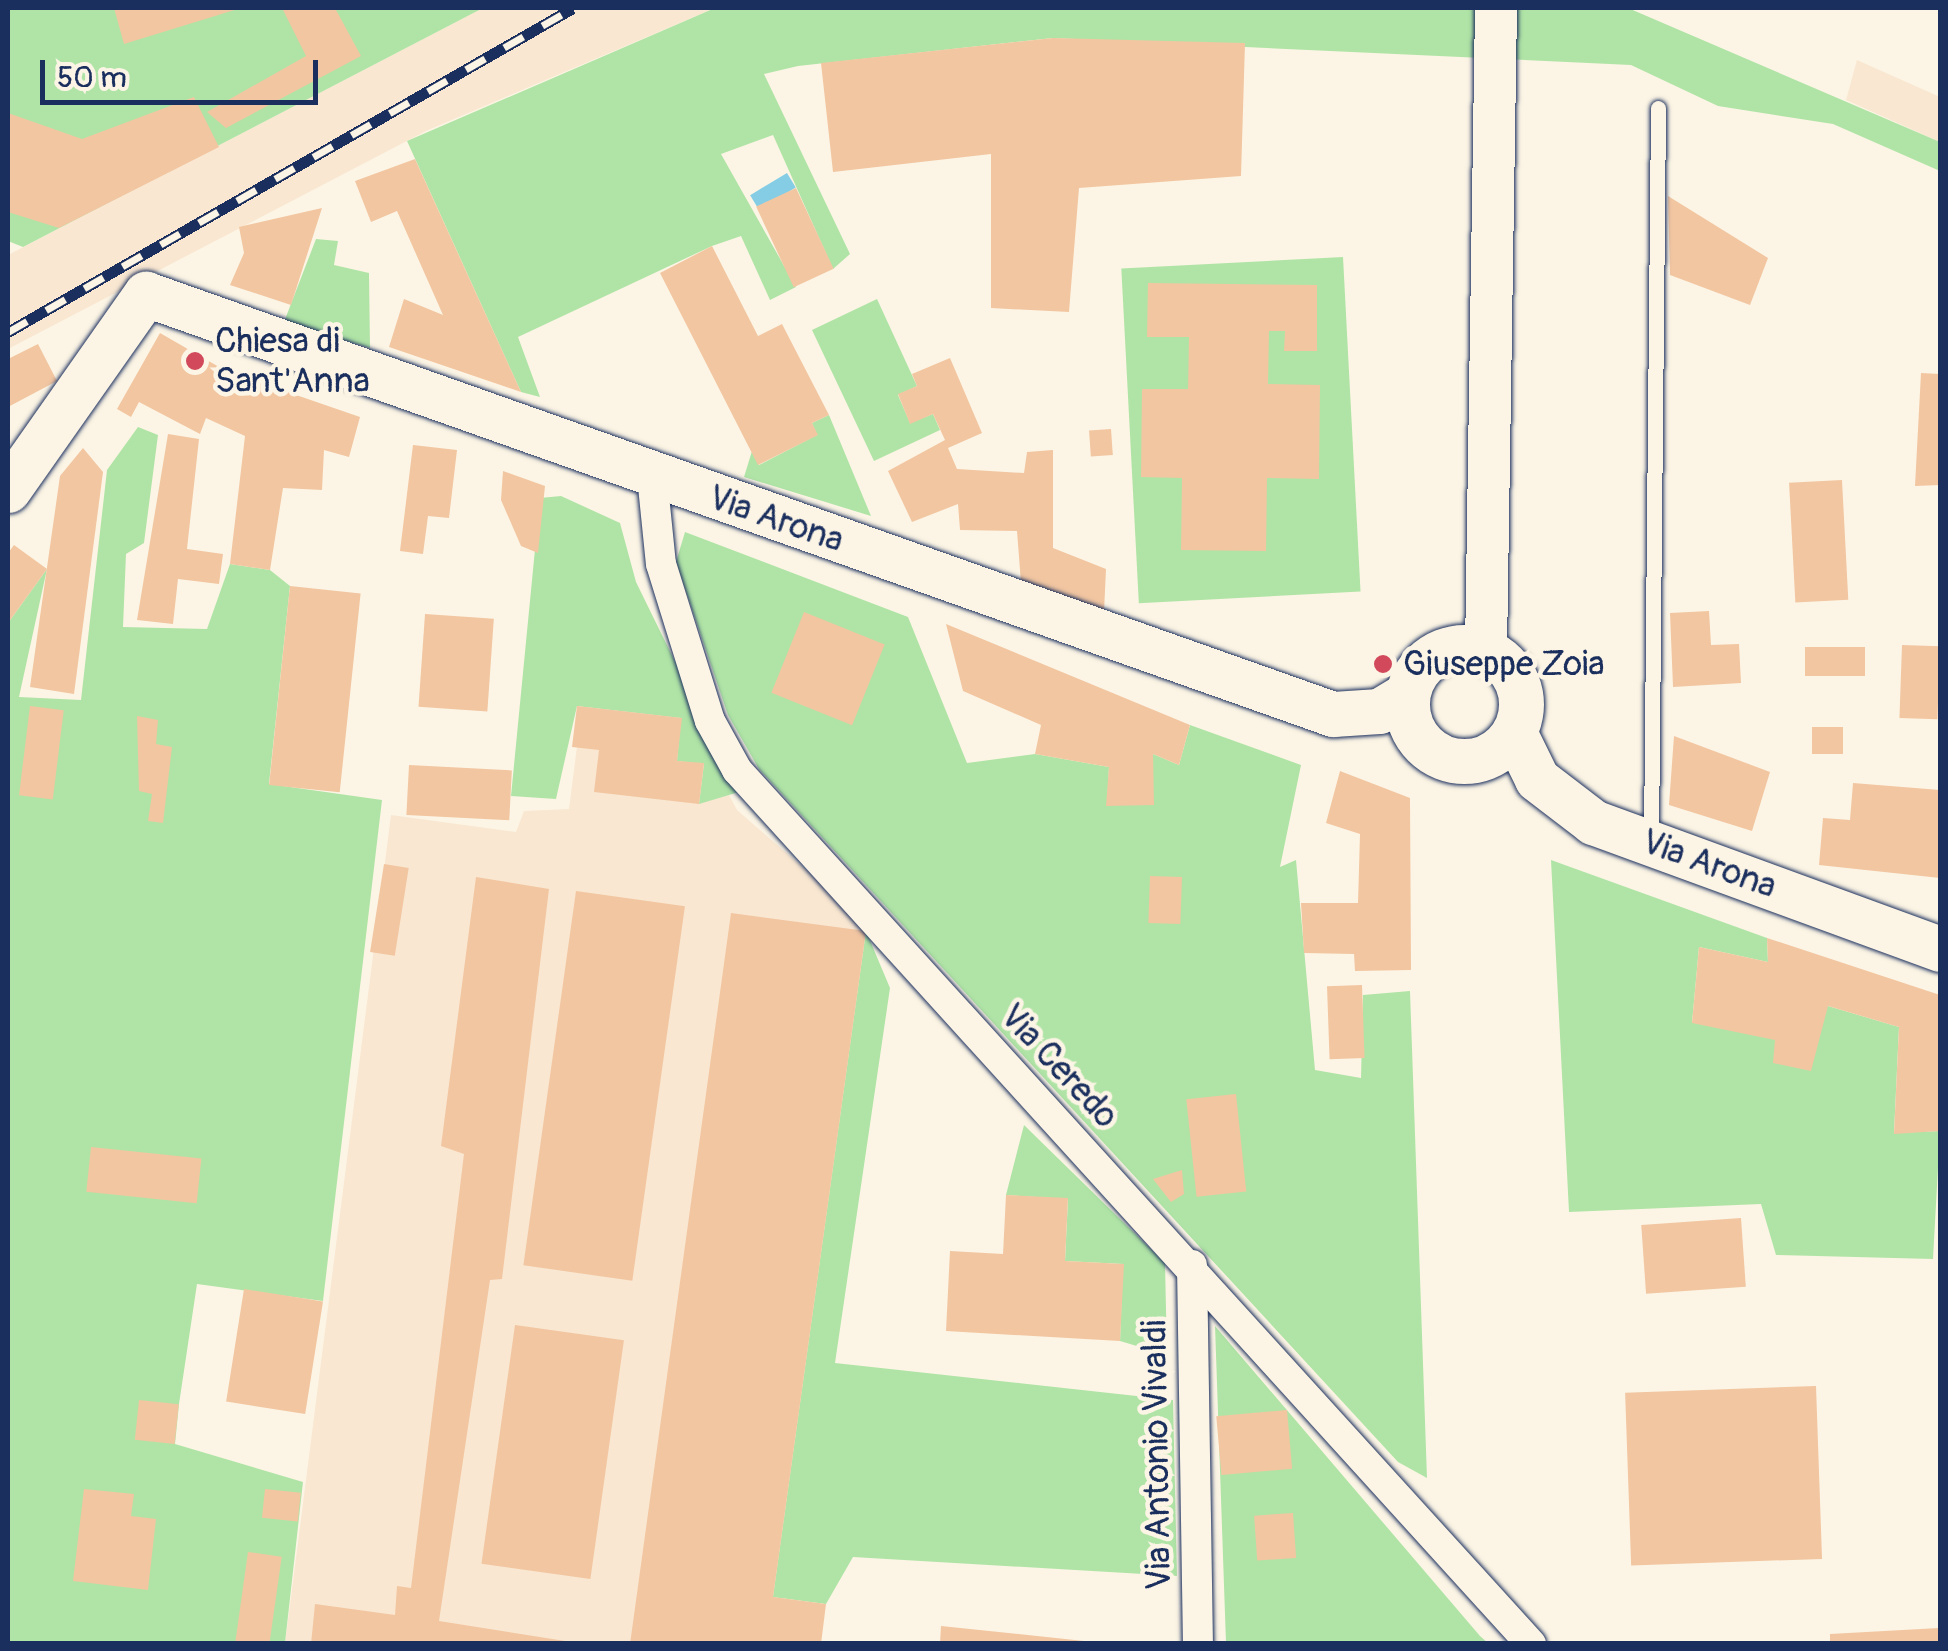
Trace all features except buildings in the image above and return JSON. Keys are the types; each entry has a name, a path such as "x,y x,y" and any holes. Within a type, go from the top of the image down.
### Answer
{"main road":[{"path":"1486,651 1436,653 1407,694 1412,730 1453,761 1488,756 1514,732 1518,685 1486,651 1496,8"},
{"name":"Via Arona","path":"8,490 146,294 1333,714 1378,711 1407,694"},
{"name":"Via Arona","path":"1514,732 1537,778 1593,822 1940,949"}],"street":[{"name":"Via Ceredo","path":"652,476 661,564 710,721 737,770 1192,1264 1531,1644"},
{"name":"Via Antonio Vivaldi","path":"1192,1264 1198,1644"}],"lane":[{"path":"1652,843 1658,108"}],"shaded area":[{"path":"483,8 715,8 426,131 8,349 8,255"},
{"path":"1857,60 1940,97 1940,142 1846,100"},
{"path":"583,700 683,708 737,810 867,923 779,1593 819,1643 285,1644 391,815 516,832 524,811 569,809"}],"green space":[{"path":"8,8 483,8 23,247 8,241"},
{"path":"715,8 1628,8 1940,142 1940,171 1833,124 1718,106 1631,65 1053,38 798,66 764,74 850,254 833,269 773,135 721,154 796,287 770,300 741,236 712,246 518,337 540,397 521,392 407,141"},
{"path":"316,239 338,241 334,265 369,273 370,348 284,322"},
{"path":"1343,257 1361,592 1139,603 1121,269"},
{"path":"877,299 917,386 898,395 910,423 933,414 940,430 874,461 812,330"},
{"path":"829,415 871,516 744,477 752,451 759,465 817,435 812,423"},
{"path":"138,427 158,435 144,543 126,554 123,627 207,629 230,564 270,570 290,586 269,784 382,800 323,1301 197,1284 179,1404 175,1444 303,1482 285,1643 8,1641 8,623 47,569 19,697 81,700 107,470"},
{"path":"561,496 620,523 636,582 739,792 699,804 704,764 677,761 681,718 577,706 556,799 511,796 540,498"},
{"path":"685,532 908,617 967,763 1035,754 1109,767 1107,806 1153,754 1179,765 1190,725 1301,765 1280,867 1296,860 1315,1070 1361,1078 1363,995 1410,991 1427,1478 1398,1462 759,769 728,715 676,562"},
{"path":"1551,860 1767,938 1768,962 1699,947 1692,1023 1828,1006 1899,1027 1894,1133 1940,1131 1933,1259 1776,1255 1761,1204 1569,1212"},
{"path":"866,931 890,988 835,1363 1173,1400 1177,1576 853,1557 826,1604 773,1597"},
{"path":"1024,1125 1165,1263 1167,1355 1120,1341 1123,1264 1065,1261 1068,1199 1006,1195"},
{"path":"1215,1326 1480,1636 1488,1643 1226,1643"}],"water":[{"path":"787,173 796,188 759,210 750,195"}],"railway":[{"path":"8,332 573,8"}],"place":[{"name":"Chiesa di Sant'Anna","path":"195,361"},
{"name":"Giuseppe Zoia","path":"1383,664"}]}
